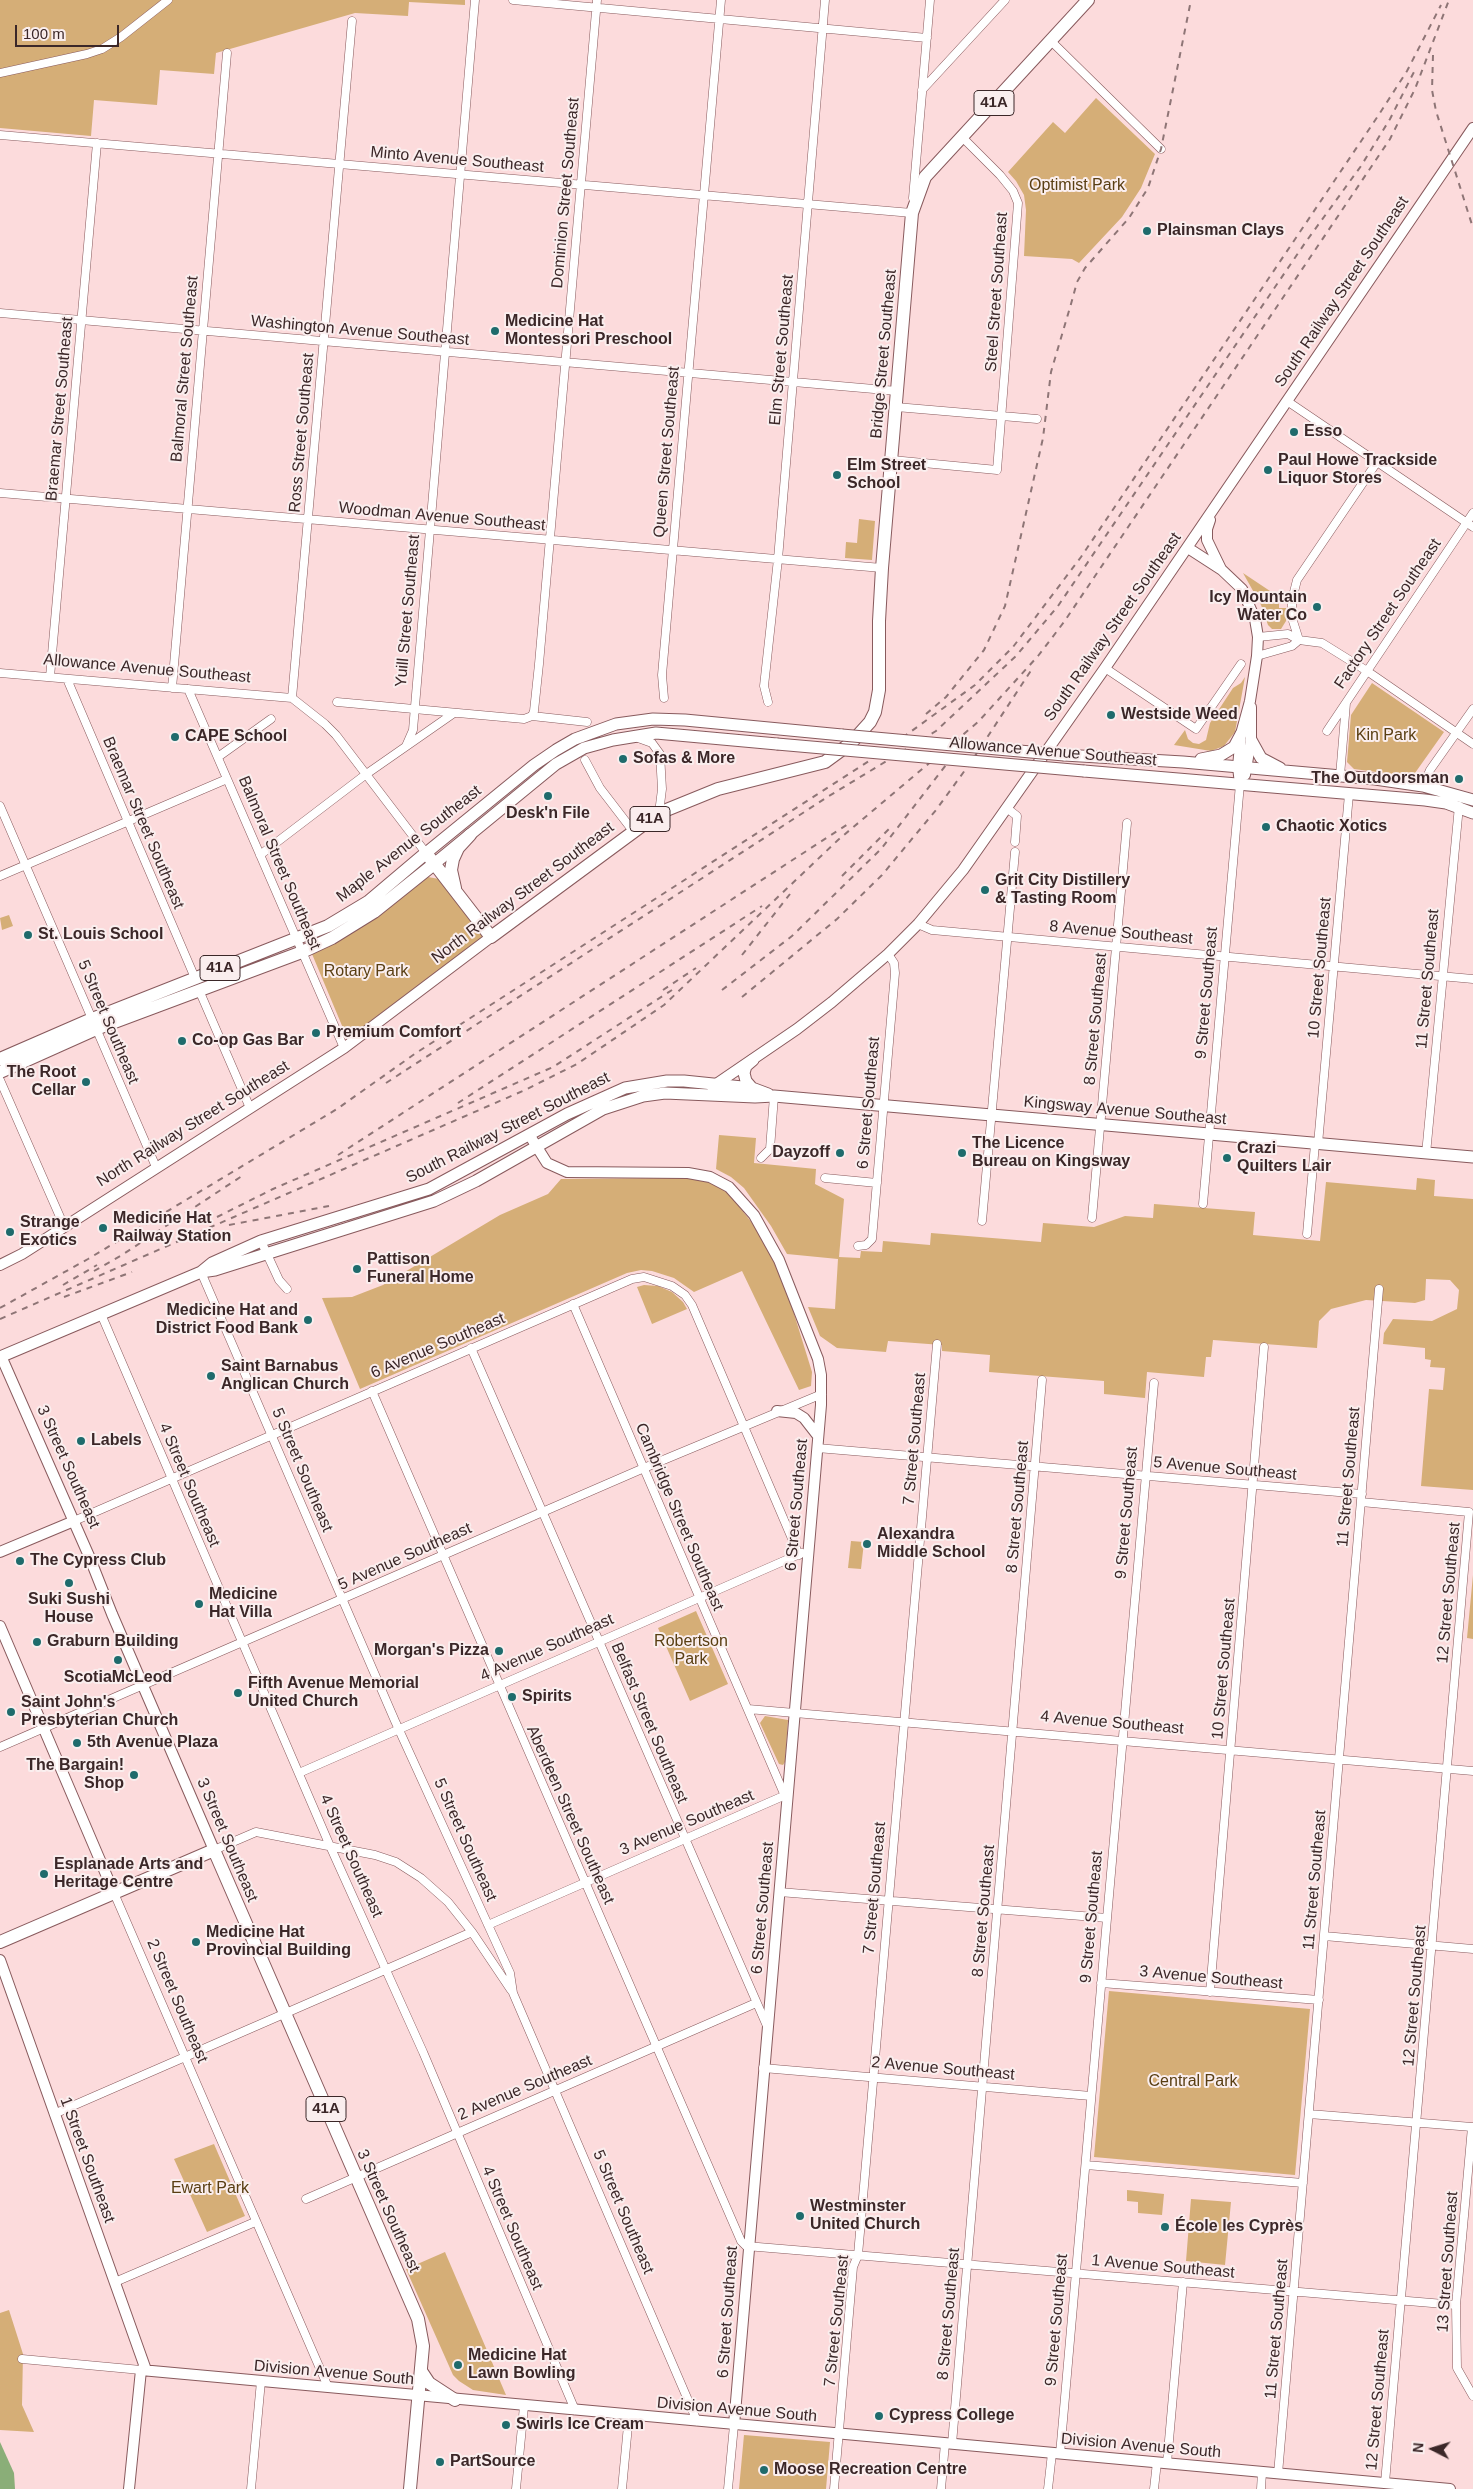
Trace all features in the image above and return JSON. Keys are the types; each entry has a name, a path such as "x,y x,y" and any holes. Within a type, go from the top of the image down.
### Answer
{"main road":[{"name":"41A","path":"912,213 926,176 1088,0"},
{"name":"Bridge Street Southeast","path":"836,756 862,732 875,712 881,674 879,621 882,568 912,213"},
{"name":"Allowance Avenue Southeast","path":"636,721 685,720 1064,755 1183,762 1340,776 1423,786 1473,800"},
{"name":"Maple Avenue Southeast","path":"0,1072 94,1024 195,978 297,940 328,926 368,902 534,765 565,744 594,731 636,721"},
{"name":"Allowance Avenue Southeast","path":"629,736 664,733 1436,801 1459,806 1473,813"},
{"name":"Maple Avenue Southeast","path":"0,1059 94,1024 199,990 302,952 332,938 374,912 556,764 584,748 629,736"},
{"path":"1183,762 1221,755 1246,737 1264,761 1288,772"},
{"name":"North Railway Street Southeast","path":"491,937 658,813 718,789 808,768 836,756"},
{"path":"456,893 451,876 452,864 458,848 470,834"},
{"path":"426,853 491,937"},
{"path":"752,1088 746,1081 744,1073 746,1066 753,1060"},
{"name":"South Railway Street Southeast","path":"1,1357 201,1272 215,1270 434,1201 476,1181 576,1110 625,1088 666,1081 716,1083"},
{"name":"Kingsway Avenue Southeast","path":"716,1083 752,1088 774,1096"},
{"name":"South Railway Street Southeast","path":"201,1272 212,1263 260,1241 429,1189 603,1109 627,1100 665,1092 704,1094"},
{"name":"Kingsway Avenue Southeast","path":"704,1094 755,1098 774,1096 1473,1157"},
{"path":"0,1942 214,1850"},
{"name":"3 Street Southeast","path":"214,1850 418,2319 422,2340 418,2396"},
{"path":"421,2371 429,2383 455,2400"},
{"name":"41A","path":"410,2489 418,2396"}],"street":[{"path":"0,73 86,54 102,48 122,37 168,0"},
{"name":"Yuill Street Southeast","path":"406,746 412,735 475,0"},
{"path":"513,0 597,4 719,19 927,38"},
{"name":"Queen Street Southeast","path":"664,698 662,675 721,0"},
{"name":"Elm Street Southeast","path":"768,702 764,686 778,559 825,0"},
{"name":"Bridge Street Southeast","path":"912,213 930,0"},
{"path":"922,90 1005,0"},
{"name":"Dominion Street Southeast","path":"532,716 550,540 597,4"},
{"name":"Ross Street Southeast","path":"292,698 352,21"},
{"path":"1051,40 1161,150"},
{"name":"Balmoral Street Southeast","path":"172,688 226,53"},
{"name":"South Railway Street Southeast","path":"704,1094 716,1083 753,1060 832,1002 888,954 918,924 963,870 1008,809 1188,548 1473,128"},
{"name":"Minto Avenue Southeast","path":"0,135 912,213"},
{"name":"Steel Street Southeast","path":"892,460 997,470 1018,203 1013,191 1000,175 962,136"},
{"name":"Braemar Street Southeast","path":"50,677 97,143"},
{"name":"Washington Avenue Southeast","path":"0,313 898,391"},
{"path":"1287,401 1470,525"},
{"path":"896,407 1037,419"},
{"path":"1300,640 1292,618 1293,595 1297,580 1377,462"},
{"path":"1222,570 1208,543 1206,535 1208,525 1225,492"},
{"name":"Woodman Avenue Southeast","path":"0,493 882,568"},
{"name":"Factory Street Southeast","path":"1327,731 1470,525 1473,513"},
{"name":"9 Street Southeast","path":"1188,548 1222,570 1242,589 1255,619 1258,637 1240,784 1203,1204"},
{"path":"1258,637 1288,634 1300,640 1322,643 1367,671 1473,744"},
{"path":"1257,656 1292,646 1300,640"},
{"path":"1105,668 1196,729 1241,664"},
{"name":"Allowance Avenue Southeast","path":"0,673 292,698"},
{"name":"Braemar Street Southeast","path":"67,679 195,978"},
{"name":"Balmoral Street Southeast","path":"188,689 344,1048"},
{"path":"292,698 330,729 426,853"},
{"path":"337,702 524,719 532,716 586,722"},
{"path":"1340,776 1346,702"},
{"path":"1423,786 1430,770 1473,709"},
{"path":"260,855 365,775 419,739 454,712"},
{"path":"218,757 270,719"},
{"path":"629,736 644,739 659,750 662,789 658,813"},
{"path":"585,760 600,788 632,831"},
{"path":"0,876 227,779"},
{"name":"10 Street Southeast","path":"1307,1234 1334,966 1348,794"},
{"name":"5 Street Southeast","path":"0,806 156,1167"},
{"name":"11 Street Southeast","path":"1426,1154 1459,806"},
{"path":"1008,809 1017,816 1015,842"},
{"name":"8 Street Southeast","path":"1092,1218 1127,823"},
{"path":"982,1221 1015,852"},
{"name":"8 Avenue Southeast","path":"918,924 932,930 1473,978"},
{"name":"North Railway Street Southeast","path":"0,1265 22,1254 344,1048 491,937"},
{"name":"6 Street Southeast","path":"858,1246 866,1245 872,1239 895,973 894,963 888,954"},
{"path":"199,990 250,1108"},
{"path":"0,1080 64,1226"},
{"path":"761,1158 770,1148 774,1096"},
{"name":"6 Street Southeast","path":"533,1141 547,1163 567,1172 688,1172 710,1177 729,1187 758,1221 779,1260 819,1363 822,1394 734,2425"},
{"path":"825,1178 877,1182"},
{"path":"260,1241 279,1280 287,1288"},
{"name":"5 Street Southeast","path":"201,1272 399,1730 510,1973 513,1993 698,2422"},
{"name":"6 Avenue Southeast","path":"0,1552 632,1279 644,1277 672,1286 685,1295 692,1305 743,1425"},
{"name":"11 Street Southeast","path":"1278,2474 1379,1289"},
{"name":"Cambridge Street Southeast","path":"573,1304 699,1599 787,1795"},
{"name":"4 Street Southeast","path":"100,1314 330,1846 386,1968 575,2410"},
{"name":"7 Street Southeast","path":"834,2489 853,2267 858,2255 937,1344"},
{"name":"Belfast Street Southeast","path":"471,1348 767,2026"},
{"name":"10 Street Southeast","path":"1210,1992 1264,1348"},
{"name":"3 Street Southeast","path":"1,1357 74,1521 142,1686 214,1850"},
{"name":"8 Street Southeast","path":"941,2489 949,2443 967,2264 1042,1380"},
{"name":"9 Street Southeast","path":"1048,2489 1056,2453 1076,2273 1154,1383"},
{"name":"Aberdeen Street Southeast","path":"372,1391 741,2241 748,2247"},
{"name":"5 Avenue Southeast","path":"0,1747 343,1600 743,1425 822,1394"},
{"path":"777,1411 796,1413 810,1423 818,1436"},
{"path":"743,1425 799,1555"},
{"name":"5 Avenue Southeast","path":"817,1448 1253,1485 1470,1512"},
{"name":"12 Street Southeast","path":"1385,2483 1470,1512"},
{"name":"4 Avenue Southeast","path":"299,1773 809,1551"},
{"name":"2 Street Southeast","path":"0,1626 42,1730 328,2388"},
{"name":"4 Avenue Southeast","path":"748,1709 1013,1730 1473,1771"},
{"name":"3 Avenue Southeast","path":"488,1924 787,1795"},
{"path":"214,1850 256,1832 385,1858 410,1870 448,1902 472,1932 513,1993"},
{"path":"779,1892 1107,1918"},
{"path":"54,2114 472,1932"},
{"path":"1324,1936 1473,1949"},
{"name":"1 Street Southeast","path":"0,1960 115,2282 143,2370"},
{"name":"3 Avenue Southeast","path":"1101,1983 1319,2000"},
{"name":"2 Avenue Southeast","path":"306,2199 756,2003"},
{"name":"2 Avenue Southeast","path":"763,2068 1091,2096"},
{"path":"1309,2114 1472,2126"},
{"name":"13 Street Southeast","path":"1472,2126 1456,2305 1457,2368 1473,2396"},
{"path":"1086,2165 1303,2183"},
{"path":"115,2282 255,2222"},
{"name":"1 Avenue Southeast","path":"748,2247 1456,2305"},
{"path":"1168,2463 1183,2282"},
{"name":"Division Avenue South","path":"22,2359 455,2400 1168,2463 1369,2485 1385,2483 1450,2489"},
{"path":"129,2489 143,2370"},
{"path":"251,2489 261,2381"},
{"path":"516,2489 524,2406"},
{"path":"622,2489 629,2415"},
{"path":"728,2489 734,2425"},
{"path":"1154,2489 1157,2462"},
{"path":"1261,2489 1262,2472"}],"green space":[{"path":"0,0 465,0 465,5 409,2 408,16 355,13 216,53 214,74 160,70 157,105 94,100 91,136 0,128"},
{"name":"Optimist Park","path":"1096,98 1155,154 1141,188 1122,217 1079,263 1072,259 1024,256 1026,210 1024,195 1008,172 1053,122 1065,133"},
{"path":"859,519 875,521 872,560 845,558 846,542 857,543"},
{"path":"1243,573 1279,597 1279,608 1287,608 1286,621 1281,629 1272,629 1268,625 1261,605"},
{"path":"1245,677 1235,732 1224,746 1211,751 1174,745 1185,730 1188,739 1193,743 1199,744 1206,740 1210,723 1233,688 1241,683"},
{"name":"Kin Park","path":"1372,683 1444,732 1415,773 1407,776 1354,769 1347,762 1351,715"},
{"name":"Rotary Park","path":"428,877 439,879 483,936 348,1040 312,954"},
{"path":"9,915 13,926 2,930 0,918"},
{"path":"719,1135 756,1138 754,1163 816,1169 815,1184 844,1199 839,1257 860,1258 861,1251 882,1252 883,1241 930,1245 931,1233 1041,1242 1043,1223 1094,1227 1125,1216 1153,1218 1154,1204 1255,1212 1253,1235 1320,1241 1326,1182 1416,1190 1417,1178 1435,1180 1434,1196 1473,1199 1473,1490 1421,1486 1429,1389 1443,1390 1445,1368 1430,1367 1431,1360 1425,1359 1425,1348 1383,1344 1384,1333 1393,1319 1432,1321 1457,1309 1459,1290 1450,1280 1426,1279 1425,1300 1415,1303 1366,1300 1331,1309 1319,1321 1317,1348 1213,1340 1211,1357 1206,1357 1204,1377 1147,1372 1145,1398 1104,1394 1104,1381 989,1372 990,1355 942,1351 942,1345 888,1341 886,1352 837,1348 820,1336 808,1307 835,1309 838,1259 787,1254 771,1226 744,1188 731,1177 716,1169"},
{"path":"691,1178 715,1184 730,1195 756,1228 775,1263 787,1291 812,1372 811,1386 799,1390 742,1271 694,1292 674,1278 652,1271 641,1270 627,1273 360,1389 322,1298 352,1297 383,1285 500,1215 548,1194 561,1179"},
{"path":"644,1285 658,1286 672,1292 683,1302 687,1309 652,1324 637,1287"},
{"path":"851,1541 864,1542 861,1569 848,1568"},
{"path":"1473,1575 1473,1639 1467,1638"},
{"name":"Robertson Park","path":"696,1611 728,1684 690,1701 658,1628"},
{"path":"765,1716 788,1720 785,1762 783,1765 779,1764 760,1723"},
{"name":"Central Park","path":"1109,1991 1310,2009 1295,2175 1094,2157"},
{"name":"Ewart Park","path":"214,2144 245,2216 207,2232 174,2159"},
{"path":"1127,2190 1164,2194 1162,2215 1138,2213 1138,2202 1127,2201"},
{"path":"1191,2199 1231,2202 1225,2265 1186,2261"},
{"path":"445,2252 506,2395 473,2390 453,2375 406,2269"},
{"path":"9,2310 23,2354 22,2405 34,2432 0,2430 0,2313"},
{"path":"744,2435 830,2442 826,2489 739,2489"}],"shaded area":[{"path":"0,2442 14,2473 15,2489 0,2489"}],"railway":[{"path":"926,714 946,697 984,650 1005,606 1043,438 1051,372 1077,282 1085,268 1129,218 1148,188 1161,149 1191,0"},
{"path":"0,1319 525,1090 577,1064 664,1005 838,840 978,722 1038,656 1064,622 1390,139 1415,89 1449,0"},
{"path":"0,1308 88,1259 337,1109 416,1053 880,754 975,685 1013,647 1081,557 1378,116 1407,71 1441,5"},
{"path":"1433,55 1432,90 1436,111 1473,228"},
{"path":"386,1083 829,796 936,731 1016,656 1058,606 1305,243 1361,166 1390,119 1416,68"},
{"path":"742,997 837,919 882,875 936,810 971,762 1032,669"},
{"path":"722,990 792,936 881,849 966,739"},
{"path":"338,1155 848,824"},
{"path":"842,876 891,827"},
{"path":"742,955 790,894"},
{"path":"458,1103 762,906"},
{"path":"663,990 696,968"},
{"path":"217,1217 273,1189 553,1067 672,990"},
{"path":"94,1271 122,1255 245,1174"},
{"path":"229,1225 329,1206"},
{"path":"63,1285 97,1265"},
{"path":"64,1297 132,1272"}],"place":[{"name":"Plainsman Clays","path":"1147,231"},
{"name":"Medicine Hat Montessori Preschool","path":"495,331"},
{"name":"Esso","path":"1294,432"},
{"name":"Paul Howe Trackside Liquor Stores","path":"1268,470"},
{"name":"Elm Street School","path":"837,475"},
{"name":"Icy Mountain Water Co","path":"1317,607"},
{"name":"Westside Weed","path":"1111,715"},
{"name":"CAPE School","path":"175,737"},
{"name":"Sofas & More","path":"623,759"},
{"name":"The Outdoorsman","path":"1459,779"},
{"name":"Desk'n File","path":"548,796"},
{"name":"Chaotic Xotics","path":"1266,827"},
{"name":"Grit City Distillery & Tasting Room","path":"985,890"},
{"name":"St. Louis School","path":"28,935"},
{"name":"Premium Comfort","path":"316,1033"},
{"name":"Co-op Gas Bar","path":"182,1041"},
{"name":"The Root Cellar","path":"86,1082"},
{"name":"Dayzoff","path":"840,1153"},
{"name":"The Licence Bureau on Kingsway","path":"962,1153"},
{"name":"Crazi Quilters Lair","path":"1227,1158"},
{"name":"Medicine Hat Railway Station","path":"103,1228"},
{"name":"Strange Exotics","path":"10,1232"},
{"name":"Pattison Funeral Home","path":"357,1269"},
{"name":"Medicine Hat and District Food Bank","path":"308,1320"},
{"name":"Saint Barnabus Anglican Church","path":"211,1376"},
{"name":"Labels","path":"81,1441"},
{"name":"Alexandra Middle School","path":"867,1544"},
{"name":"The Cypress Club","path":"20,1561"},
{"name":"Suki Sushi House","path":"69,1583"},
{"name":"Medicine Hat Villa","path":"199,1604"},
{"name":"Graburn Building","path":"37,1642"},
{"name":"Morgan's Pizza","path":"499,1651"},
{"name":"ScotiaMcLeod","path":"118,1660"},
{"name":"Fifth Avenue Memorial United Church","path":"238,1693"},
{"name":"Spirits","path":"512,1697"},
{"name":"Saint John's Presbyterian Church","path":"11,1712"},
{"name":"5th Avenue Plaza","path":"77,1743"},
{"name":"The Bargain! Shop","path":"134,1775"},
{"name":"Esplanade Arts and Heritage Centre","path":"44,1874"},
{"name":"Medicine Hat Provincial Building","path":"196,1942"},
{"name":"Westminster United Church","path":"800,2216"},
{"name":"École les Cyprès","path":"1165,2227"},
{"name":"Medicine Hat Lawn Bowling","path":"458,2365"},
{"name":"Cypress College","path":"879,2416"},
{"name":"Swirls Ice Cream","path":"506,2425"},
{"name":"PartSource","path":"440,2462"},
{"name":"Moose Recreation Centre","path":"764,2470"}]}
